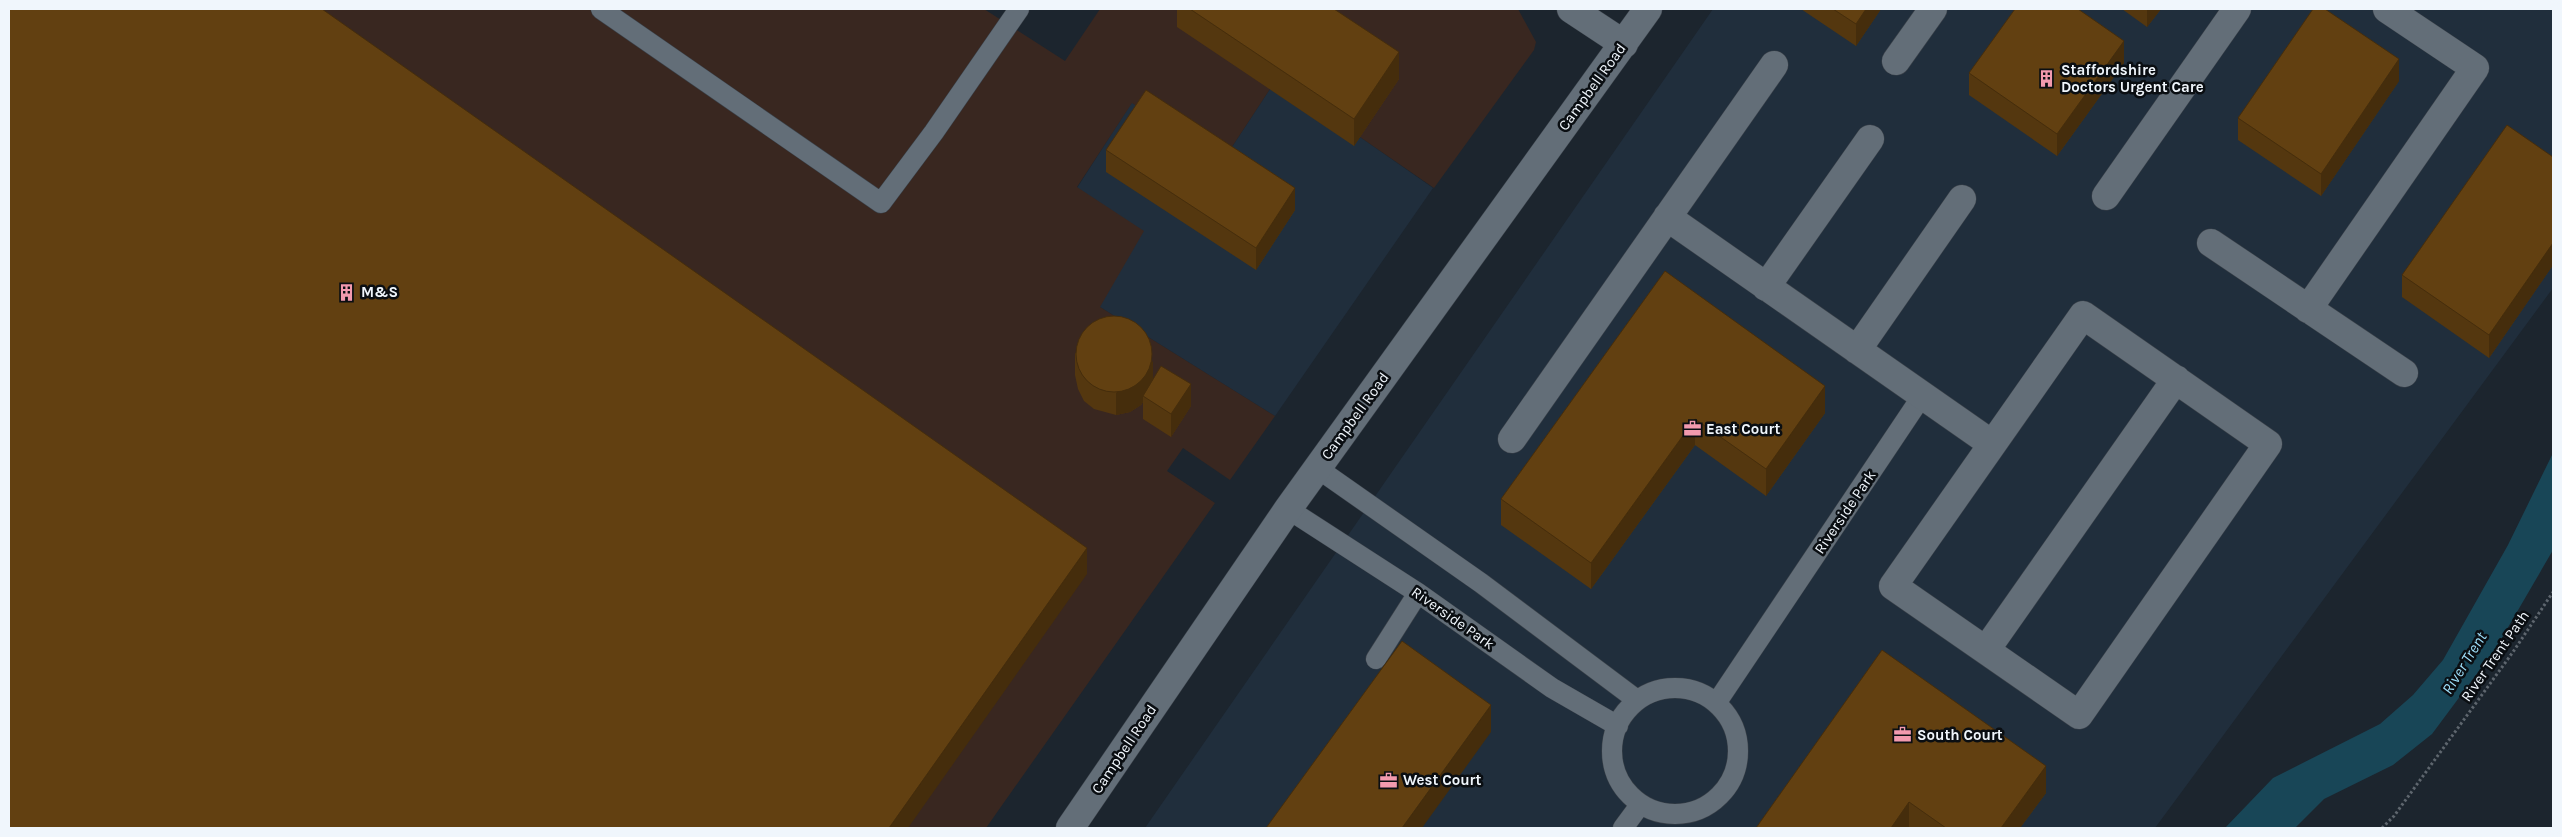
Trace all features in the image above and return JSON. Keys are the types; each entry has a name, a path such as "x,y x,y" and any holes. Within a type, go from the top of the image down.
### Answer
{"street":[{"path":"1571,9 1624,44"},
{"name":"Campbell Road","path":"1070,828 1288,509 1648,9"},
{"path":"1896,61 1933,9"},
{"path":"2106,196 2237,9"},
{"path":"2308,309 2475,68 2387,9"},
{"path":"1512,439 1774,65"},
{"path":"1766,286 1870,139"},
{"path":"1857,350 1962,199"},
{"path":"1667,218 1992,444"},
{"path":"2211,243 2404,373"},
{"path":"2083,315 2176,379 2268,444 2078,715 1893,586 2083,315"},
{"path":"1986,650 2176,379"}],"lane":[{"path":"601,9 881,203 934,132 1019,9"},
{"name":"Riverside Park","path":"1717,702 1922,396"},
{"path":"1317,468 1481,583 1637,700"},
{"name":"Riverside Park","path":"1288,509 1418,593 1552,688 1618,726"},
{"path":"1376,659 1418,593"},
{"path":"1677,687 1698,692 1717,702 1730,719 1738,737 1739,759 1735,772 1721,795 1704,807 1684,814 1664,814 1640,805 1628,793 1617,776 1612,756 1614,735 1623,714 1637,700 1656,691 1677,687"},
{"path":"1623,828 1640,805"}],"path":[{"name":"River Trent Path","path":"2382,828 2394,816 2513,652 2553,592"}],"shaded area":[{"name":"M&S","path":"9,9 984,9 1065,61 1100,9 1518,9 1536,42 1534,50 1434,188 1360,137 1354,145 1270,89 1222,162 1132,103 1077,187 1144,231 1100,307 1275,416 1230,480 1183,448 1167,471 1215,503 986,828 9,828"},
{"path":"1713,9 2553,9 2553,288 2155,828 1145,828"},
{"path":"1270,89 1354,145 1360,137 1433,188 1275,416 1100,307 1077,188 1132,102 1222,162"}],"water":[{"name":"River Trent","path":"2553,453 2553,550 2496,648 2432,734 2393,765 2324,799 2295,828 2225,828 2273,778 2380,724 2413,695 2443,660 2508,545"}],"building":[{"name":"M&S","path":"9,9 322,9 1087,548 889,828 9,828"},
{"path":"1190,9 1334,9 1399,52 1354,119"},
{"path":"1833,9 1866,9 1856,24"},
{"name":"Staffordshire Doctors Urgent Care","path":"2015,9 2078,9 2124,41 2057,134 1969,73"},
{"path":"2313,9 2325,9 2399,59 2321,174 2238,118"},
{"path":"1146,90 1295,188 1256,248 1106,150"},
{"path":"2507,125 2553,157 2553,243 2489,335 2402,275"},
{"name":"East Court","path":"1665,271 1825,386 1766,469 1695,419 1591,563 1501,499"},
{"path":"1107,316 1121,316 1135,322 1146,333 1152,347 1149,369 1141,381 1121,392 1107,392 1093,386 1082,375 1076,361 1076,347 1082,333 1093,322"},
{"path":"1161,366 1191,384 1171,414 1143,396"},
{"name":"West Court","path":"1402,641 1491,705 1402,828 1266,828"},
{"name":"South Court","path":"1882,650 2046,766 2001,828 1946,828 1909,802 1891,828 1756,828"}],"place":[{"name":"Staffordshire Doctors Urgent Care","path":"2047,79"},
{"name":"M&S","path":"347,292"},
{"name":"East Court","path":"1692,429"},
{"name":"South Court","path":"1903,735"},
{"name":"West Court","path":"1389,780"}]}
